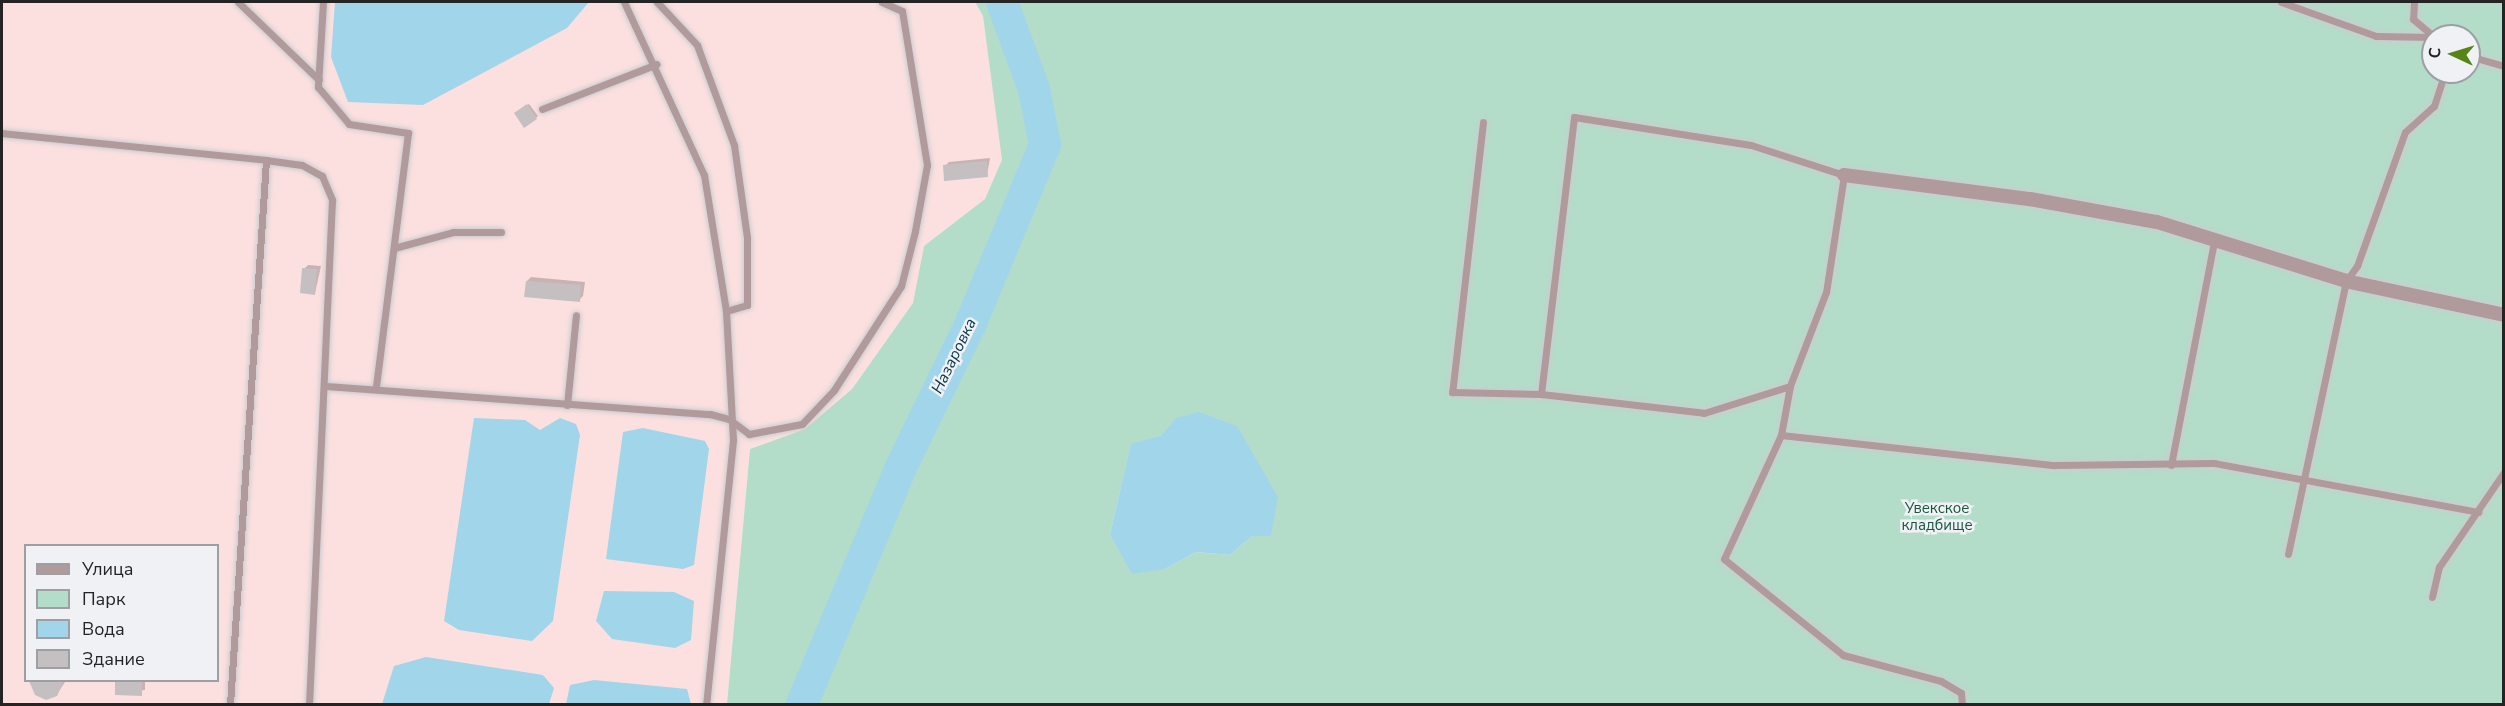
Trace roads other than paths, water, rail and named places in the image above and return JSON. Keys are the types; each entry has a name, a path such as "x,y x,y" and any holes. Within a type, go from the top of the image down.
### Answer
{"street":[{"path":"1844,175 2030,199 2157,222 2346,281 2504,315"}],"lane":[{"path":"238,2 319,80"},
{"path":"323,2 318,87 349,124 408,133 376,388"},
{"path":"624,2 657,64 704,175 726,311 729,419 733,440 706,705"},
{"path":"657,2 697,45 734,145 747,238 747,304 726,311"},
{"path":"326,386 376,388 729,419 748,434 802,424 834,390 901,286 927,165 902,11 882,2"},
{"path":"2281,2 2376,36 2421,36"},
{"path":"2414,2 2413,19 2421,26"},
{"path":"2481,59 2504,66"},
{"path":"542,109 657,64"},
{"path":"2288,554 2346,281 2357,266 2405,132 2434,106 2441,84"},
{"path":"1541,394 1574,117 1751,146 1844,175 1826,291 1790,386 1781,435 1724,559 1843,655 1941,681 1961,693 1962,705"},
{"path":"1483,122 1452,392 1541,394 1704,413 1790,386"},
{"path":"2,133 266,160 302,165 322,176 332,200 326,386 319,423 309,705"},
{"path":"230,705 266,160"},
{"path":"394,248 453,232 501,232"},
{"path":"2171,465 2214,241"},
{"path":"567,405 576,315"},
{"path":"1781,435 2054,465 2214,463 2479,512"},
{"path":"2432,597 2439,567 2479,512 2504,472"}],"water":[{"path":"335,2 589,2 567,28 423,105 348,102 331,57"},
{"path":"1199,412 1237,426 1278,497 1271,536 1252,536 1230,555 1196,552 1165,569 1132,574 1110,534 1131,444 1162,435 1176,418"},
{"path":"474,418 525,420 540,430 560,418 576,424 580,435 553,621 532,641 459,630 444,621"},
{"path":"643,428 705,441 709,449 694,565 683,569 606,559 623,432"},
{"path":"604,591 674,592 694,601 691,640 675,648 612,639 596,621"},
{"path":"426,657 543,675 554,688 549,704 382,704 394,666"},
{"path":"594,680 687,689 691,704 566,704 570,685"}],"waterway":[{"name":"Назаровка","path":"802,704 901,467 970,325 1045,145 1034,89 1002,2"}],"park label":[{"name":"Увекское кладбище","path":"1937,516"}]}
